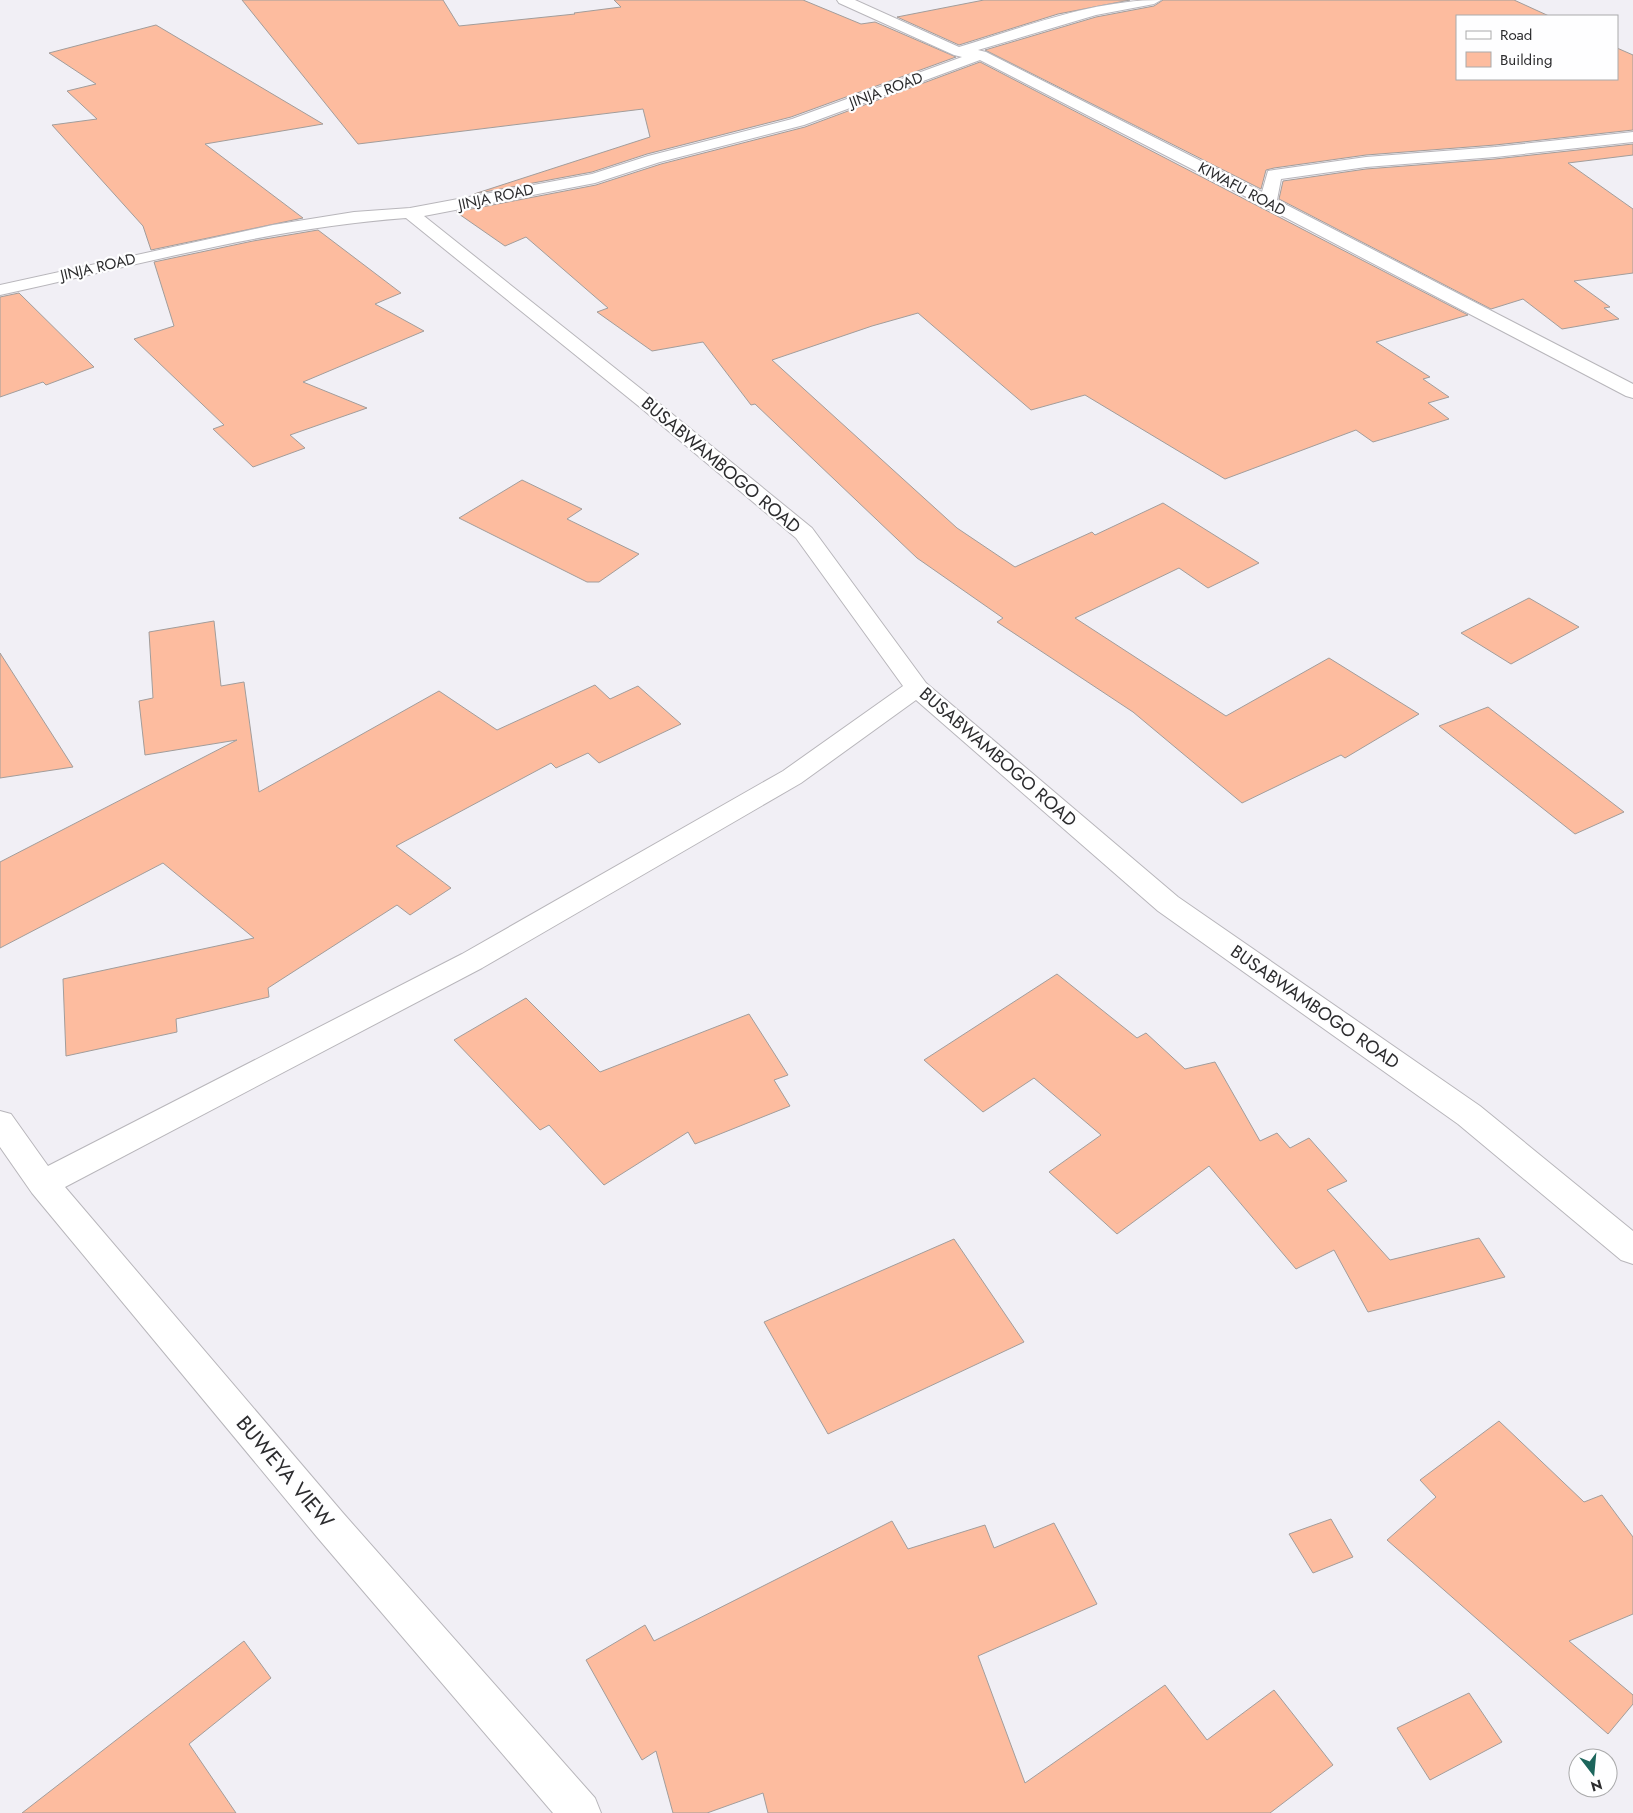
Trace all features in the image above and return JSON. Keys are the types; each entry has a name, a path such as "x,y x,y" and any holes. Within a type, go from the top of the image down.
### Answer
{"street":[{"name":"KIWAFU ROAD","path":"844,0 958,52 981,55 1105,117 1268,204 1633,392"},
{"path":"958,52 1094,12 1154,0"},
{"name":"JINJA ROAD","path":"0,290 273,230 354,217 410,213 595,178 654,159 798,122 981,55"},
{"path":"1268,204 1274,175 1366,162 1495,152 1633,137"},
{"name":"BUSABWAMBOGO ROAD","path":"410,213 648,404 804,533 917,688 1168,904 1469,1114 1633,1250"},
{"path":"43,1184 472,961 792,777 917,688"},
{"name":"BUWEYA VIEW","path":"0,1123 43,1184 330,1525 580,1813"}],"building":[{"path":"242,0 443,0 459,26 575,14 621,7 614,0 803,0 861,24 875,22 956,57 791,117 647,154 592,172 474,194 650,137 643,109 358,144"},
{"path":"984,0 1130,0 1058,14 959,45 897,17"},
{"path":"1163,0 1514,0 1547,15 1456,15 1456,80 1618,80 1618,48 1633,55 1633,130 1495,145 1366,155 1274,168 1266,170 1261,189 985,50 1096,17 1154,6"},
{"path":"156,25 323,124 205,144 303,218 151,250 143,226 52,125 97,119 67,91 96,84 49,53"},
{"path":"980,62 1468,315 1376,342 1430,377 1423,379 1449,397 1428,403 1449,419 1373,442 1356,430 1225,479 1085,395 1031,410 918,313 872,326 772,360 957,528 1015,567 1092,532 1095,535 1163,503 1259,563 1208,588 1179,568 1075,618 1226,716 1329,658 1419,714 1345,758 1341,755 1242,803 1133,712 997,622 1003,618 917,558 755,404 751,405 703,342 652,351 597,312 608,308 526,237 505,246 456,212 596,185 661,164 805,127"},
{"path":"1633,144 1633,155 1568,163 1633,209 1633,273 1574,281 1610,307 1604,308 1619,319 1562,329 1523,299 1491,309 1279,199 1283,181 1366,169 1495,159"},
{"path":"318,230 401,293 375,304 424,331 303,382 367,408 290,435 305,448 253,467 213,429 224,425 134,339 174,326 154,262 253,241"},
{"path":"19,293 94,367 46,385 43,382 0,397 0,297"},
{"path":"522,480 582,509 567,519 639,554 599,582 587,582 459,518"},
{"path":"1529,598 1579,627 1511,664 1461,633"},
{"path":"214,621 221,686 244,682 259,792 439,691 497,730 595,685 610,699 638,686 681,724 599,763 588,753 556,768 551,763 396,846 451,888 410,915 397,905 268,988 269,997 176,1019 177,1032 66,1056 63,979 254,938 163,863 0,948 0,862 237,740 145,755 139,701 153,698 149,632"},
{"path":"0,653 73,767 0,778"},
{"path":"1488,707 1624,812 1575,834 1439,726"},
{"path":"1057,974 1137,1038 1146,1033 1185,1069 1215,1062 1260,1141 1277,1133 1290,1148 1309,1138 1347,1181 1327,1190 1390,1260 1479,1238 1505,1277 1368,1312 1334,1250 1296,1269 1209,1166 1117,1234 1049,1172 1101,1135 1034,1078 983,1112 924,1060"},
{"path":"526,998 600,1072 749,1014 788,1075 774,1080 790,1106 695,1144 688,1132 604,1185 549,1125 540,1130 454,1040"},
{"path":"954,1239 1024,1342 828,1434 764,1322"},
{"path":"1499,1421 1584,1502 1602,1495 1633,1537 1633,1614 1569,1641 1633,1695 1633,1704 1608,1734 1387,1540 1436,1497 1420,1480"},
{"path":"1331,1519 1353,1557 1313,1573 1289,1534"},
{"path":"892,1521 908,1549 985,1525 994,1548 1054,1523 1097,1604 978,1656 1025,1783 1165,1685 1207,1740 1274,1690 1333,1765 1270,1813 768,1813 763,1793 707,1813 673,1813 656,1751 642,1760 586,1660 645,1625 654,1641"},
{"path":"244,1641 271,1678 189,1744 236,1813 22,1813"},
{"path":"1469,1693 1502,1742 1430,1780 1397,1728"}]}
